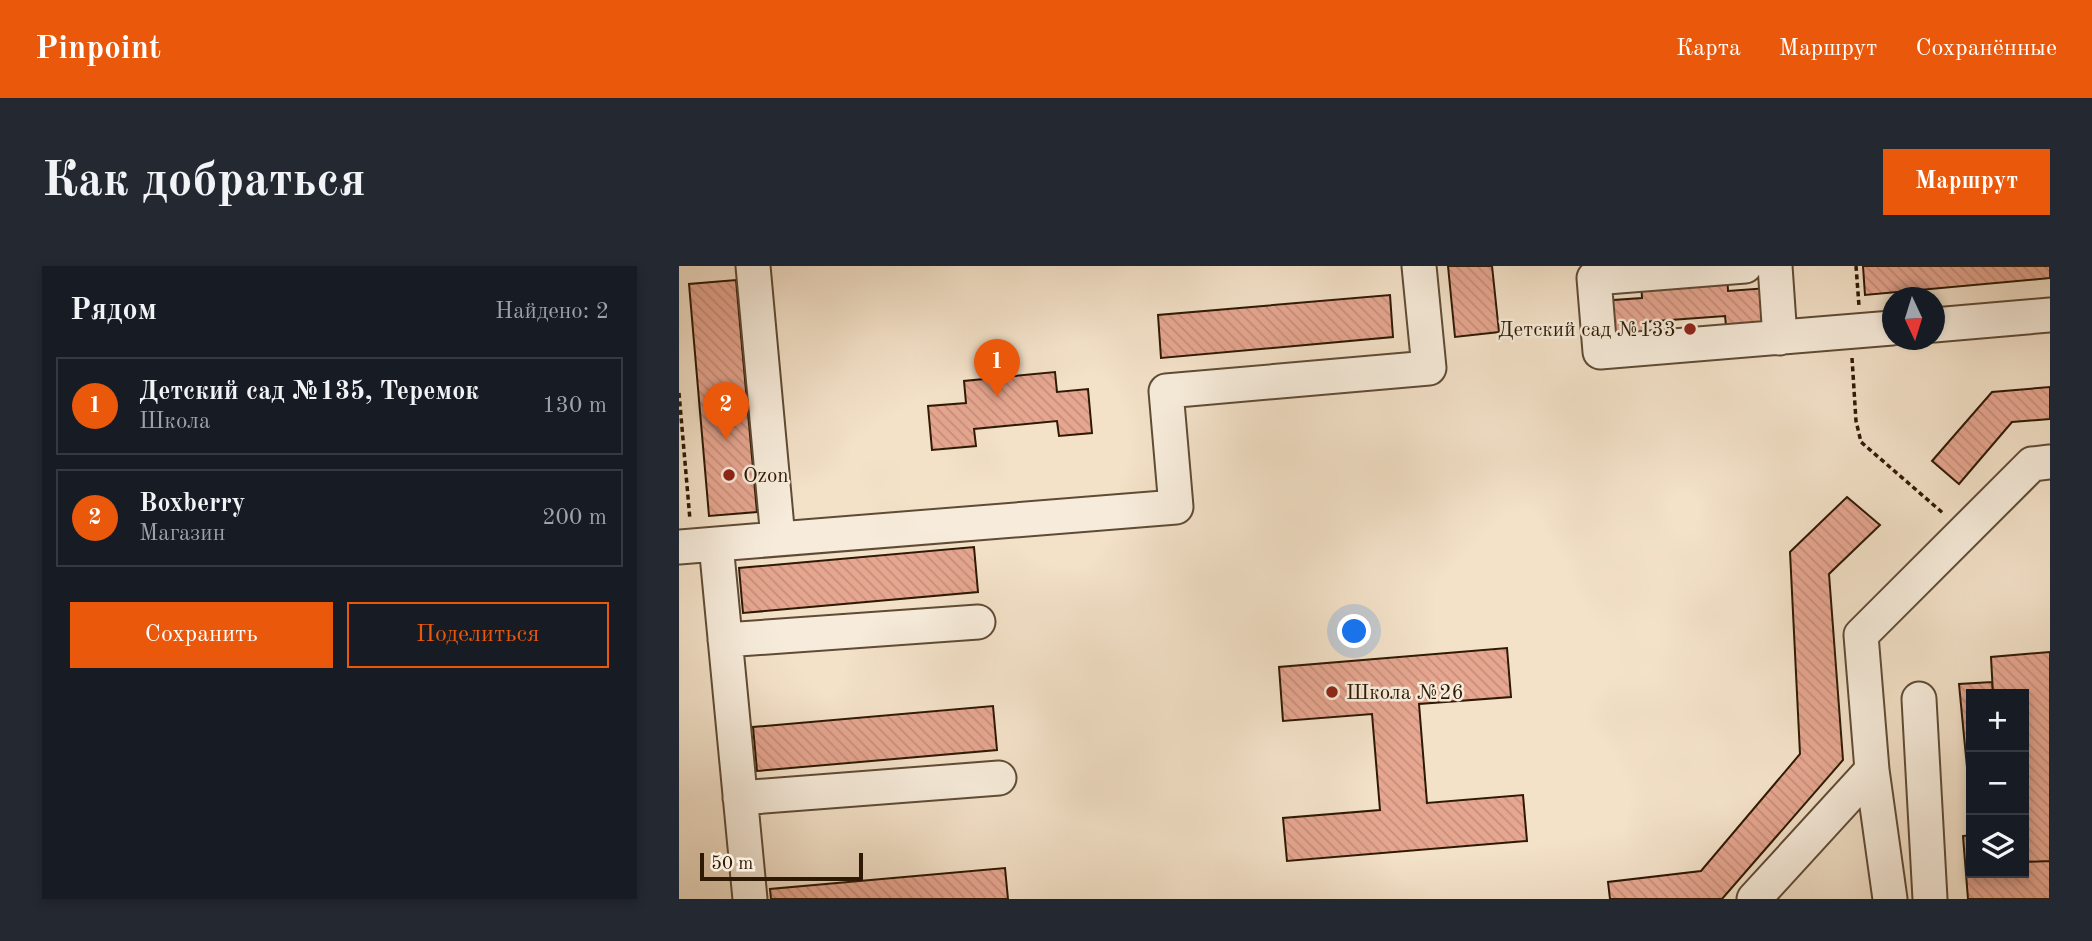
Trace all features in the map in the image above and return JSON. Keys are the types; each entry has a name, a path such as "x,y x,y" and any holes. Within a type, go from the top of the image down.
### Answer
{"lane":[{"path":"753,266 778,539"},
{"path":"679,548 1176,507 1166,391 1429,368 1419,266"},
{"path":"1745,266 1594,278 1600,352 1868,330"},
{"path":"1775,266 1780,338"},
{"path":"1945,324 2050,315"},
{"path":"1890,899 1873,770 1861,635 2032,464 2050,462"},
{"path":"716,544 750,899"},
{"path":"725,640 978,622"},
{"path":"1919,699 1930,899"},
{"path":"1754,899 1873,770"},
{"path":"740,798 999,778"}],"path":[{"path":"1856,266 1868,330 1856,421 1861,442 1964,531"}],"building":[{"path":"1448,266 1492,266 1499,332 1455,337"},
{"path":"1863,266 2050,266 2050,278 1945,288 1882,287 1882,293 1865,295"},
{"path":"1727,272 1728,291 1768,288 1771,331 1727,335 1725,316 1643,322 1645,342 1603,346 1599,301 1642,298 1641,280"},
{"path":"736,280 757,512 709,516 689,284"},
{"path":"1390,295 1393,337 1161,358 1158,315"},
{"path":"1055,372 1057,392 1088,389 1092,433 1059,436 1057,421 974,429 976,446 932,450 928,406 966,403 964,381"},
{"path":"2050,387 2050,419 2012,422 1959,484 1932,461 1992,392"},
{"path":"1847,497 1880,525 1829,574 1843,760 1722,899 1610,899 1608,882 1701,871 1800,754 1790,552"},
{"path":"974,547 978,592 743,613 739,568"},
{"path":"1507,648 1511,697 1419,704 1427,803 1523,795 1527,841 1287,861 1283,818 1380,810 1372,714 1283,721 1279,667"},
{"path":"2050,652 2050,861 2029,862 2029,689 1993,689 1991,657"},
{"path":"1992,682 1993,689 1966,689 1966,757 1959,684"},
{"path":"993,706 997,750 757,771 753,727"},
{"path":"1963,836 1966,836 1966,874"},
{"path":"2050,861 2050,899 1968,899 1966,878 2029,878 2029,862"},
{"path":"1005,868 1008,899 771,899 770,889"}],"place":[{"name":"Детский сад №133","path":"1690,329"},
{"name":"Детский сад №135, Теремок","path":"997,397"},
{"name":"Boxberry","path":"726,440"},
{"name":"Ozon","path":"729,475"},
{"name":"Школа №26","path":"1332,692"}]}
